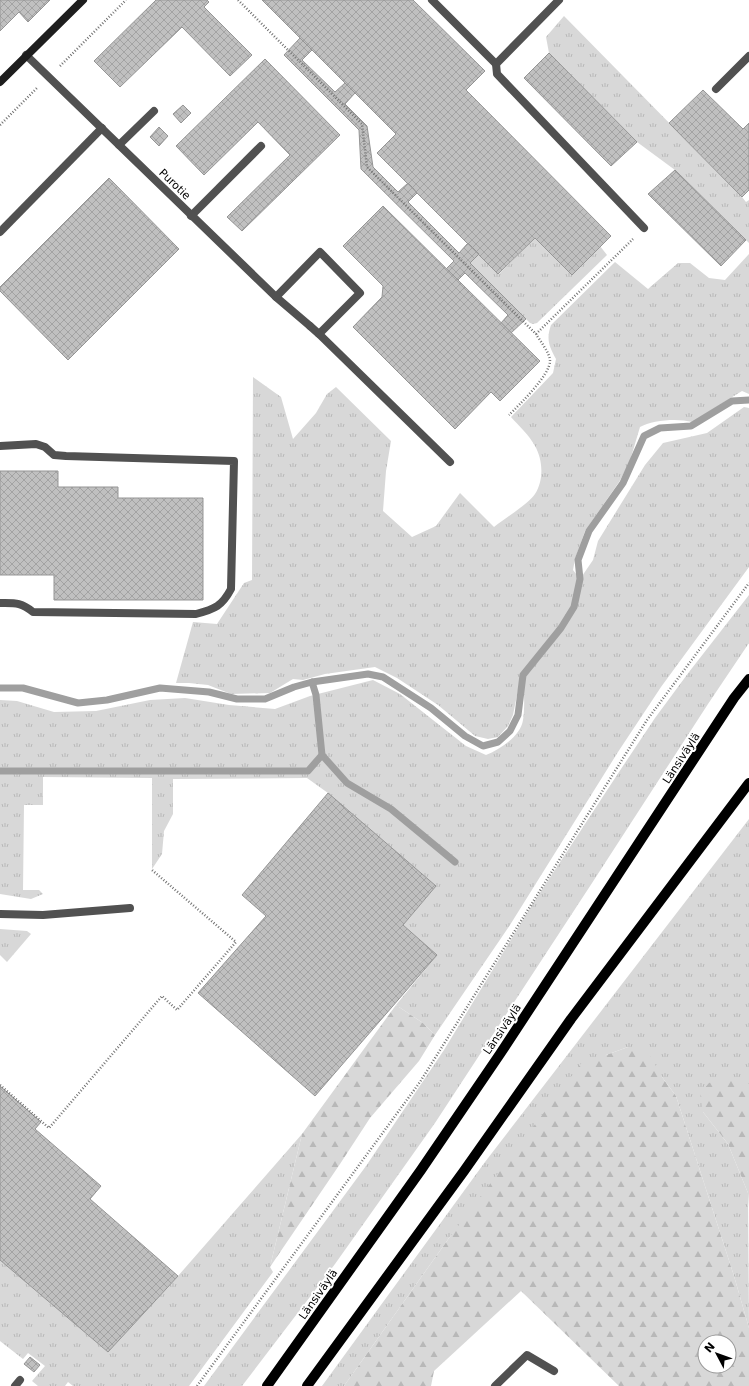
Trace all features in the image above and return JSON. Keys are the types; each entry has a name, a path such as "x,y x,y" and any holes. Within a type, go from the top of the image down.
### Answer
{"main road":[{"name":"Länsiväylä","path":"267,1386 421,1170 500,1054 734,698 749,678"},
{"path":"307,1386 464,1171 571,1019 749,783"}],"street":[{"path":"0,82 83,0"},
{"path":"432,0 496,64 497,74 644,228"},
{"path":"496,64 559,0"},
{"name":"Purotie","path":"26,55 276,297 320,334 450,462"},
{"path":"716,89 749,56"},
{"path":"119,145 154,111"},
{"path":"0,232 102,128"},
{"path":"192,216 261,146"},
{"path":"276,297 320,252 360,293 320,334"},
{"path":"0,446 36,444 45,447 54,455 66,456 234,462 231,589 226,599 213,609 196,614 33,612 26,606 16,603 0,603"},
{"path":"0,914 43,915 130,908"},
{"path":"495,1386 527,1355 554,1371"}],"path":[{"path":"0,125 126,0"},
{"path":"238,0 362,124 368,167 536,334 545,348 550,361 546,374 509,415"},
{"path":"536,334 644,228"},
{"path":"197,1386 420,1082 647,720 749,583"},
{"path":"0,1085 49,1128 162,996 177,1010 236,942 152,870"}],"green space":[{"path":"564,16 746,202 749,200 749,243 675,170 637,142 549,53 546,37"},
{"path":"535,238 572,275 600,246 607,255 537,323 533,324 530,323 470,263 479,254 499,274"},
{"path":"749,254 749,394 742,391 692,422 665,420 640,427 629,464 619,482 585,531 575,559 573,570 580,579 593,560 598,541 645,465 663,443 707,433 744,407 749,408 749,567 661,687 618,752 510,925 435,1035 423,1023 396,1005 437,955 403,925 436,886 328,793 307,778 173,779 173,814 164,831 162,854 152,869 152,778 43,777 43,805 24,805 23,890 39,890 43,894 31,899 0,894 0,700 17,701 54,712 96,711 150,700 185,698 229,705 275,709 310,696 373,680 400,694 466,746 486,755 514,737 521,726 524,710 523,676 518,690 513,715 508,726 498,737 488,739 475,736 438,705 397,678 375,667 325,674 303,680 293,679 270,693 231,694 208,685 176,683 193,622 217,624 244,583 252,580 253,377 281,397 293,439 316,413 327,394 336,387 391,441 386,471 383,511 412,537 436,526 460,493 494,527 531,498 535,494 540,483 541,464 538,452 530,438 511,417 553,373 556,359 549,342 551,325 615,262 648,289 678,263 690,263 709,278 725,280"},
{"path":"749,595 749,643 435,1123 335,1264 242,1386 204,1386 366,1166 444,1050 532,905 655,718"},
{"path":"749,819 749,1084 703,1112 728,1144 748,1193 749,1328 734,1276 676,1096 662,1077 628,1047 606,1055 449,1238 344,1386 322,1386 485,1162"},
{"path":"0,929 27,931 31,934 7,962 0,955"},
{"path":"396,1005 423,1023 435,1035 419,1061 370,1118 270,1267 302,1134"},
{"path":"628,1047 647,1050 662,1077 676,1096 734,1276 749,1328 749,1386 619,1386 521,1291 434,1371 431,1386 344,1386 449,1238 583,1061"},
{"path":"727,1076 749,1084 749,1207 748,1193 728,1144 703,1112 700,1093 709,1083"},
{"path":"302,1134 270,1267 273,1272 189,1386 73,1386 68,1382 65,1386 38,1386 32,1381 45,1366 28,1353 23,1359 0,1341 0,1260 108,1352 178,1276"}],"building":[{"path":"0,0 50,0 28,22 19,12 0,31"},
{"path":"156,0 207,0 209,2 204,7 252,55 230,76 182,27 120,87 94,61"},
{"path":"262,0 413,0 485,71 466,90 611,236 572,275 535,238 498,274 377,153 396,134"},
{"path":"300,38 312,50 302,60 335,92 345,83 355,93 345,104 367,126 373,167 398,192 408,183 417,193 408,202 459,253 468,243 479,254 470,263 526,319 511,333 501,323 508,315 465,273 458,280 452,275 446,269 454,261 361,169 359,130 284,55"},
{"path":"549,53 637,142 611,166 524,78"},
{"path":"265,59 340,135 242,231 227,217 290,155 258,122 204,175 176,146"},
{"path":"703,90 743,129 749,123 749,190 742,197 669,123"},
{"path":"183,105 191,113 181,123 173,114"},
{"path":"159,127 168,136 159,146 150,137"},
{"path":"675,170 746,240 721,266 648,194"},
{"path":"109,178 179,249 68,360 0,291 0,287"},
{"path":"383,206 540,361 500,401 491,392 455,429 353,327 382,297 383,286 343,246"},
{"path":"0,471 58,471 58,487 118,487 118,498 203,498 203,600 54,600 54,575 0,575"},
{"path":"328,793 436,886 403,925 437,955 315,1096 198,993 266,916 242,895"},
{"path":"0,1086 41,1122 35,1129 101,1186 90,1199 178,1276 108,1352 0,1260"},
{"path":"30,1357 40,1365 34,1372 24,1364"}],"waterway":[{"path":"0,688 23,688 78,703 107,700 160,688 209,692 237,699 265,699 294,687 312,682 368,674 383,677 431,708 465,736 483,746 498,742 510,731 518,715 523,675 561,628 574,607 580,579 578,560 589,531 623,483 644,436 660,428 691,426 732,401 749,400"},
{"path":"312,682 316,695 322,755 347,783 391,809 455,862"},
{"path":"0,771 308,771 322,755"}]}
